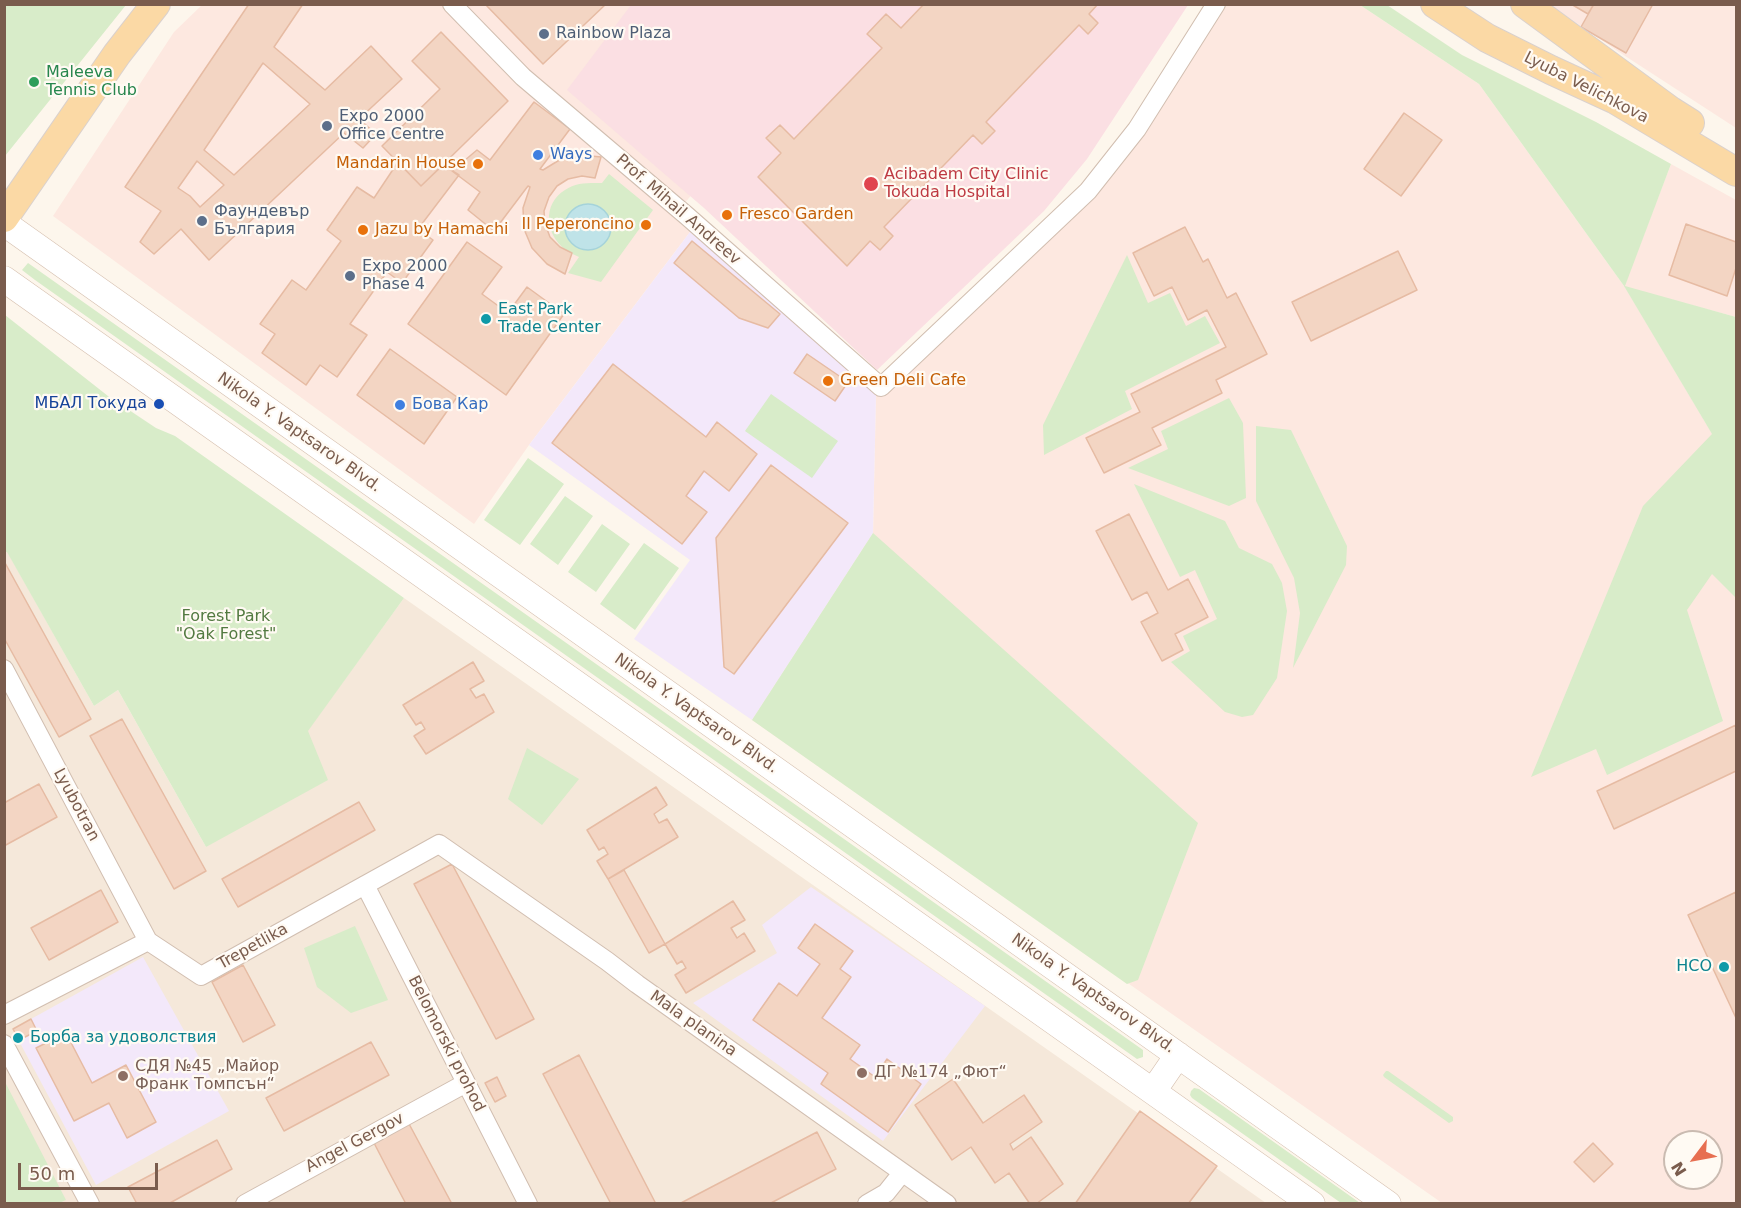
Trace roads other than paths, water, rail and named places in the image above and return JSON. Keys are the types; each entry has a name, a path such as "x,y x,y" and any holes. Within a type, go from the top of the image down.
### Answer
{"main road":[{"path":"4,218 117,54 156,4"},
{"path":"1435,5 1449,7 1456,4"},
{"name":"Lyuba Velichkova","path":"1526,4 1671,111 1737,148"},
{"name":"Lyuba Velichkova","path":"1435,5 1487,38 1614,99 1737,172"},
{"name":"Nikola Y. Vaptsarov Blvd.","path":"4,223 1388,1203"},
{"path":"4,279 1312,1203"},
{"path":"1154,1090 1178,1055"}],"street":[{"name":"Prof. Mihail Andreev","path":"452,4 523,77 687,216 881,387 1088,190 1137,129 1216,4"},
{"name":"Lyubotran","path":"4,669 148,940"},
{"name":"Trepetlika","path":"148,940 201,976 439,844"},
{"name":"Mala planina","path":"439,844 607,960 947,1203"},
{"name":"Belomorski prohod","path":"365,885 528,1203"},
{"path":"4,1015 148,940"},
{"path":"4,1044 90,1203"},
{"name":"Angel Gergov","path":"245,1203 466,1083"},
{"path":"867,1203 884,1198 902,1173"}],"water":[{"path":"588,204 604,211 611,227 604,243 588,250 572,243 565,227 572,211"}],"place":[{"name":"Rainbow Plaza","path":"544,34"},
{"name":"Maleeva Tennis Club","path":"34,82"},
{"name":"Expo 2000 Office Centre","path":"327,126"},
{"name":"Ways","path":"538,155"},
{"name":"Mandarin House","path":"478,164"},
{"name":"Acibadem City Clinic Tokuda Hospital","path":"871,184"},
{"name":"Fresco Garden","path":"727,215"},
{"name":"Фаундевър България","path":"202,221"},
{"name":"Il Peperoncino","path":"646,225"},
{"name":"Jazu by Hamachi","path":"363,230"},
{"name":"Expo 2000 Phase 4","path":"350,276"},
{"name":"East Park Trade Center","path":"486,319"},
{"name":"Green Deli Cafe","path":"828,381"},
{"name":"МБАЛ Токуда","path":"159,404"},
{"name":"Бова Кар","path":"400,405"},
{"name":"НСО","path":"1724,967"},
{"name":"Борба за удоволствия","path":"18,1038"},
{"name":"ДГ №174 „Фют“","path":"862,1073"},
{"name":"СДЯ №45 „Майор Франк Томпсън“","path":"123,1076"}],"park label":[{"name":"Forest Park \"Oak Forest\"","path":"226,626"}]}
